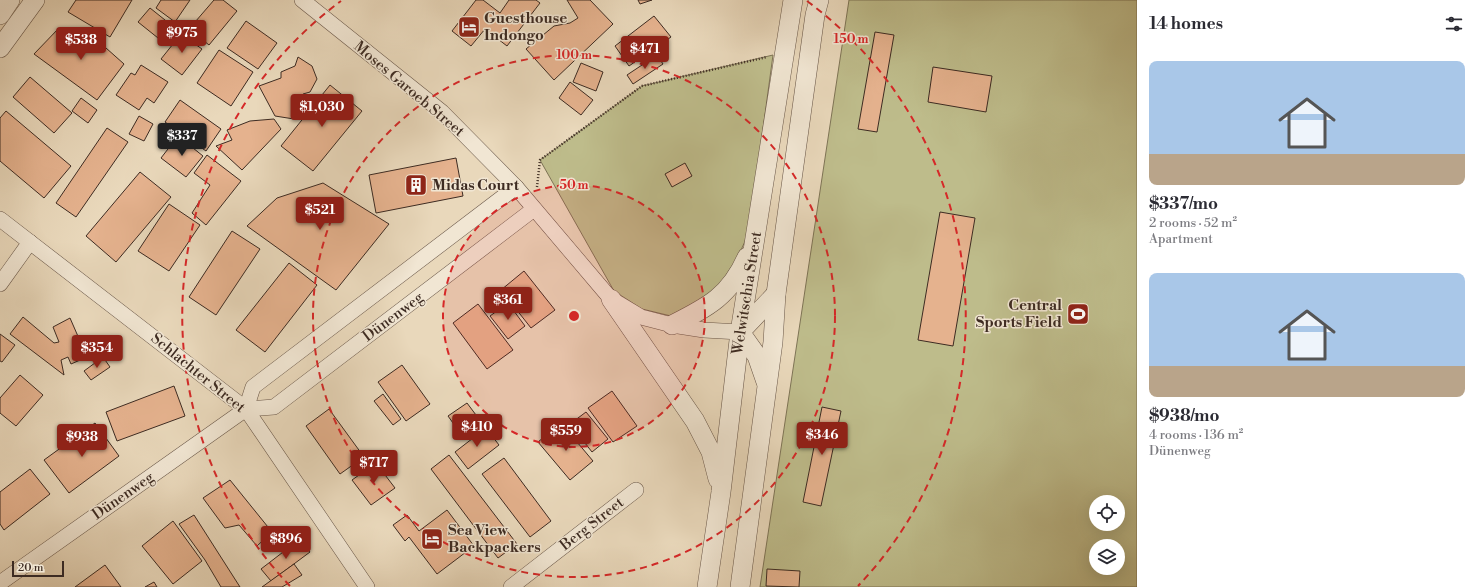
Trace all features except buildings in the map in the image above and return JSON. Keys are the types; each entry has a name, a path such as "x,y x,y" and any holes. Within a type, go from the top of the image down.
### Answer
{"street":[{"path":"0,15 10,0"},
{"path":"0,48 35,0"},
{"name":"Moses Garoeb Street","path":"302,0 442,112 516,186 611,299 642,317 672,325 704,330 740,332"},
{"name":"Welwitschia Street","path":"707,587 721,492 740,332 783,53 793,0"},
{"name":"Welwitschia Street","path":"740,587 773,342 776,294 815,15 819,0"},
{"name":"Dünenweg","path":"246,409 253,387 516,186"},
{"name":"Dünenweg","path":"0,583 246,409 274,407 534,209"},
{"name":"Schlachter Street","path":"0,219 246,409 368,587"},
{"path":"672,325 719,299 740,273 756,235"},
{"path":"0,284 30,242"},
{"path":"767,385 757,356 740,332 776,294"},
{"path":"611,299 695,421 711,452 721,492"},
{"name":"Berg Street","path":"511,587 636,490"}],"path":[{"path":"534,209 540,160 642,86 783,53"}],"shaded area":[{"path":"849,0 1137,0 1137,587 760,587"},
{"path":"773,55 749,232 738,257 712,296 671,316 642,309 614,291 540,160 642,86"}],"place":[{"name":"Guesthouse Indongo","path":"469,27"},
{"name":"Midas Court","path":"416,185"},
{"name":"Central Sports Field","path":"1078,314"},
{"name":"Sea View Backpackers","path":"432,539"}]}
